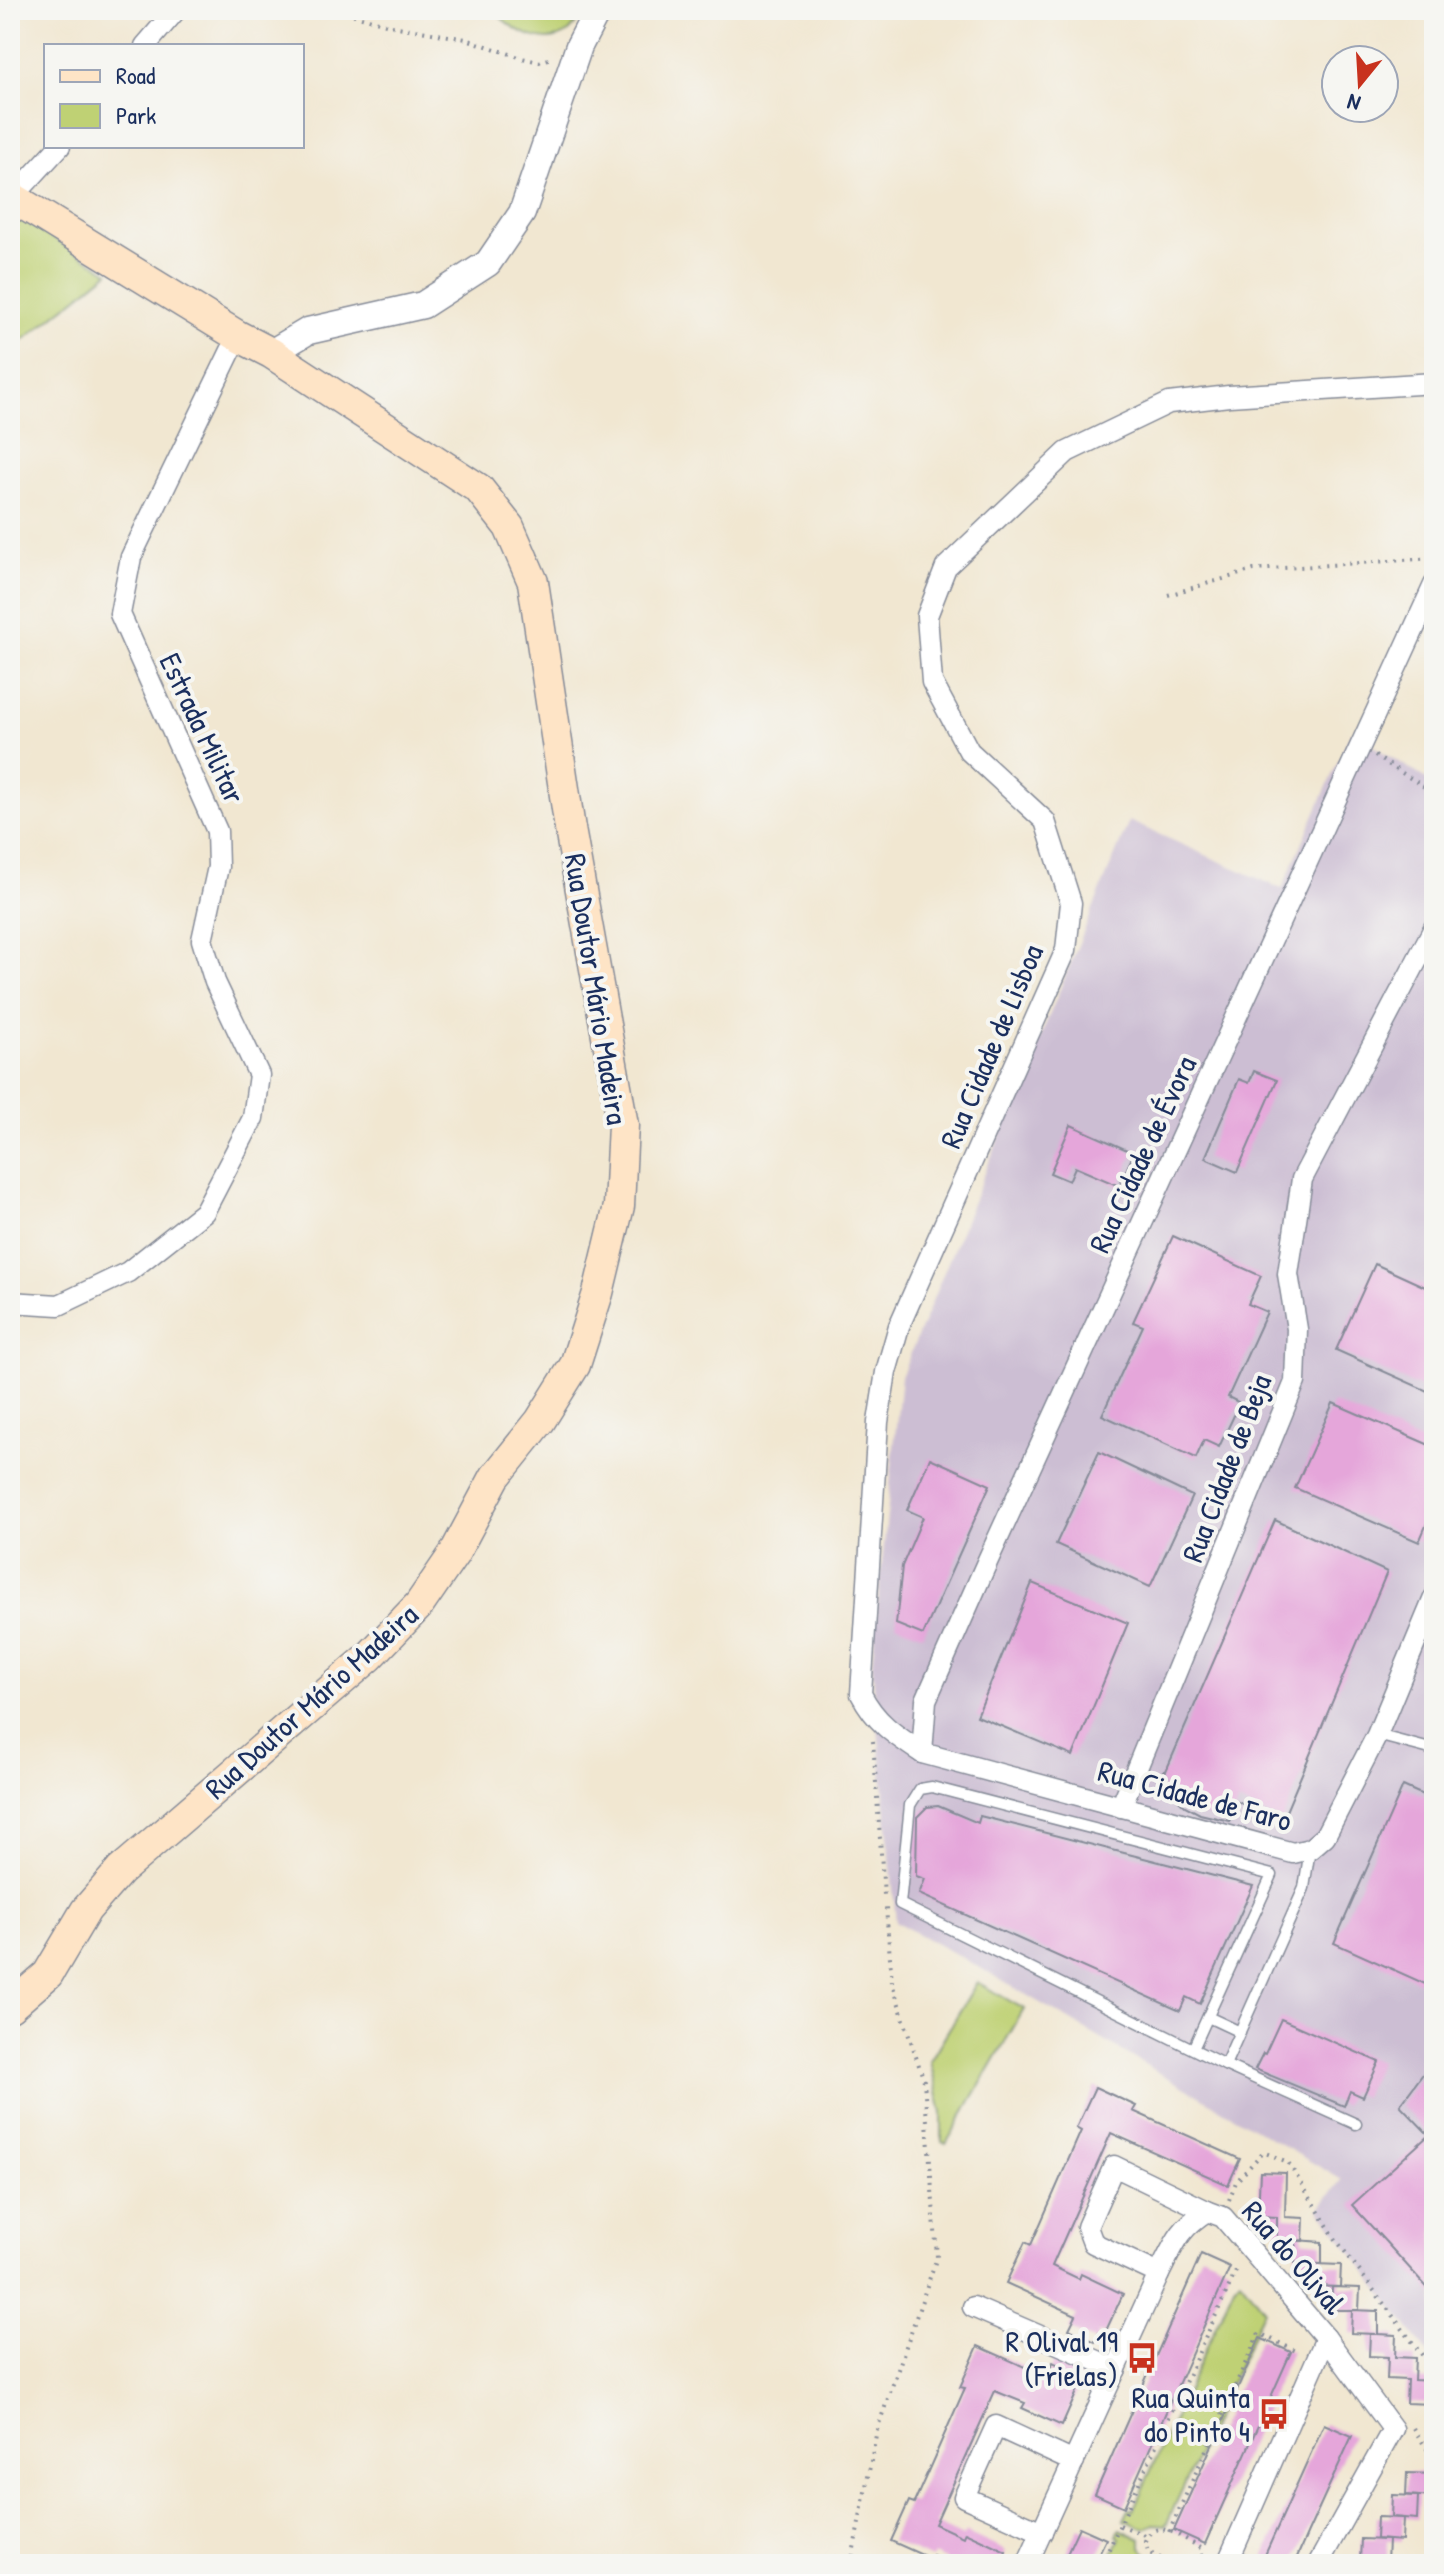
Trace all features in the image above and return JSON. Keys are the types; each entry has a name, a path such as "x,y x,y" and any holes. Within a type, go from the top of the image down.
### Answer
{"main road":[{"name":"Rua Doutor Mário Madeira","path":"10,2007 48,1974 86,1910 120,1871 369,1657 419,1605 454,1554 495,1477 540,1421 575,1365 598,1293 619,1206 623,1125 570,829 533,582 509,527 479,489 271,353 238,336 11,197"}],"street":[{"path":"147,44 176,10"},
{"path":"271,353 308,331 423,305 488,263 522,213 577,51 594,17 601,10"},
{"path":"11,197 58,148"},
{"name":"Estrada Militar","path":"10,1302 59,1305 128,1272 204,1212 253,1118 259,1075 215,982 202,940 218,867 217,831 120,614 131,557 238,336"},
{"name":"Rua Cidade de Lisboa","path":"861,1694 878,1422 886,1372 899,1326 1066,950 1071,903 1045,821 969,751 932,682 927,616 946,567 1067,452 1169,403 1229,396 1434,383"},
{"name":"Rua Cidade de Évora","path":"922,1753 926,1700 1434,585"},
{"name":"Rua Cidade de Beja","path":"1121,1807 1295,1382 1297,1329 1288,1274 1302,1179 1434,928"},
{"name":"Rua Cidade de Faro","path":"861,1694 871,1714 922,1753 1293,1853 1310,1849 1325,1836 1377,1735 1434,1598"},
{"path":"1159,2274 1093,2243 1087,2227 1114,2166 1215,2214"},
{"name":"Rua do Olival","path":"1027,2564 1159,2274 1188,2223 1215,2214 1326,2338 1393,2429"},
{"path":"973,2307 1116,2369"},
{"path":"1227,2564 1326,2338"},
{"path":"1042,2532 964,2497 989,2440 996,2426 1074,2462"},
{"path":"1318,2564 1393,2429"}],"lane":[{"path":"1377,1735 1434,1750"},
{"path":"1193,2049 1272,1875 932,1787 920,1789 910,1805 900,1904 1225,2065 1356,2124"},
{"path":"1225,2065 1304,1888 1310,1849"},
{"path":"1208,2017 1240,2032"}],"path":[{"path":"338,10 392,26 466,39 539,62 577,51"},
{"path":"1168,595 1254,570 1434,558"},
{"path":"1361,746 1434,793"},
{"path":"851,2564 877,2430 937,2257 924,2081 892,1983 871,1714"},
{"path":"1215,2214 1236,2182 1263,2152 1288,2162 1337,2241 1434,2371"},
{"path":"1102,2564 1237,2269"},
{"path":"1169,2532 1259,2333 1316,2361"},
{"path":"1393,2429 1412,2425 1432,2452 1428,2471 1434,2472"},
{"path":"1120,2525 1147,2536"},
{"path":"1175,2564 1152,2555 1145,2547 1147,2536 1154,2529 1169,2532 1201,2548 1203,2562 1200,2564"},
{"path":"1154,2564 1157,2557"}],"shaded area":[{"path":"1351,732 1434,784 1434,2362 1319,2209 1342,2180 977,1966 896,1922 872,1663 901,1377 1129,821 1282,889"}],"green space":[{"path":"493,10 583,10 569,32 549,39 518,30"},
{"path":"10,212 109,272 10,351"},
{"path":"977,1982 1024,2009 946,2144 942,2142 942,2113 930,2061"},
{"path":"1240,2279 1264,2310 1166,2525 1154,2524 1145,2529 1124,2520 1129,2509 1133,2510 1234,2286"},
{"path":"1120,2529 1141,2539 1141,2548 1151,2558 1148,2564 1108,2564 1120,2538 1117,2535"}],"building":[{"path":"1254,1071 1277,1080 1237,1172 1205,1158 1239,1079 1249,1083"},
{"path":"1071,1125 1134,1153 1119,1186 1075,1167 1069,1181 1050,1173"},
{"path":"1173,1236 1261,1276 1248,1304 1267,1312 1228,1397 1240,1403 1219,1447 1204,1440 1196,1458 1102,1415 1143,1326 1133,1322"},
{"path":"1375,1264 1434,1291 1434,1394 1336,1350"},
{"path":"1333,1403 1434,1447 1434,1507 1419,1542 1295,1488"},
{"path":"1099,1452 1192,1496 1150,1587 1056,1544"},
{"path":"930,1458 990,1485 923,1635 896,1624 902,1566 923,1517 907,1510"},
{"path":"1275,1520 1387,1572 1282,1821 1238,1802 1230,1821 1200,1814 1185,1806 1161,1783 1160,1778 1166,1771"},
{"path":"1032,1583 1128,1623 1073,1756 977,1716"},
{"path":"1403,1786 1434,1800 1434,1988 1334,1943"},
{"path":"938,1806 978,1823 980,1816 1253,1886 1200,2004 1186,1997 1180,2011 919,1894 925,1879 916,1876 917,1817 927,1807"},
{"path":"1281,2019 1379,2062 1363,2097 1350,2091 1344,2106 1255,2069"},
{"path":"1434,2059 1434,2295 1352,2205 1429,2135 1400,2105"},
{"path":"1095,2087 1136,2106 1133,2111 1240,2159 1228,2185 1111,2133 1052,2266 1079,2279 1081,2274 1123,2294 1104,2335 1099,2333 1095,2342 1069,2329 1076,2315 1006,2283 1025,2242 1031,2245 1081,2131 1076,2128"},
{"path":"1260,2172 1286,2173 1285,2217 1304,2218 1303,2241 1277,2240 1277,2217 1258,2216"},
{"path":"1296,2240 1322,2242 1322,2264 1295,2263"},
{"path":"1201,2254 1230,2267 1124,2507 1095,2494"},
{"path":"1315,2264 1341,2265 1340,2287 1314,2286"},
{"path":"1332,2287 1360,2288 1359,2310 1331,2310"},
{"path":"1352,2310 1378,2311 1378,2334 1396,2335 1395,2357 1415,2358 1414,2380 1433,2381 1432,2404 1406,2403 1407,2380 1387,2379 1388,2357 1369,2356 1370,2334 1376,2334 1351,2333"},
{"path":"1260,2338 1291,2352 1205,2544 1174,2530"},
{"path":"978,2346 1047,2377 1053,2362 1080,2375 1076,2383 1080,2385 1062,2426 1022,2408 1025,2403 995,2391 935,2524 963,2537 965,2532 1006,2551 1000,2564 954,2564 933,2555 931,2559 891,2541 909,2501 914,2503 965,2388 960,2387"},
{"path":"1324,2424 1352,2436 1294,2564 1261,2564"},
{"path":"1407,2473 1434,2474 1433,2497 1406,2495"},
{"path":"1392,2495 1418,2496 1417,2519 1391,2517"},
{"path":"1377,2517 1403,2518 1402,2541 1376,2539"},
{"path":"1079,2527 1106,2539 1094,2564 1062,2564"},
{"path":"1361,2539 1388,2540 1387,2563 1360,2561"}],"place":[{"name":"R Olival 19 (Frielas)","path":"1142,2358"},
{"name":"Rua Quinta do Pinto 4","path":"1274,2414"}]}
